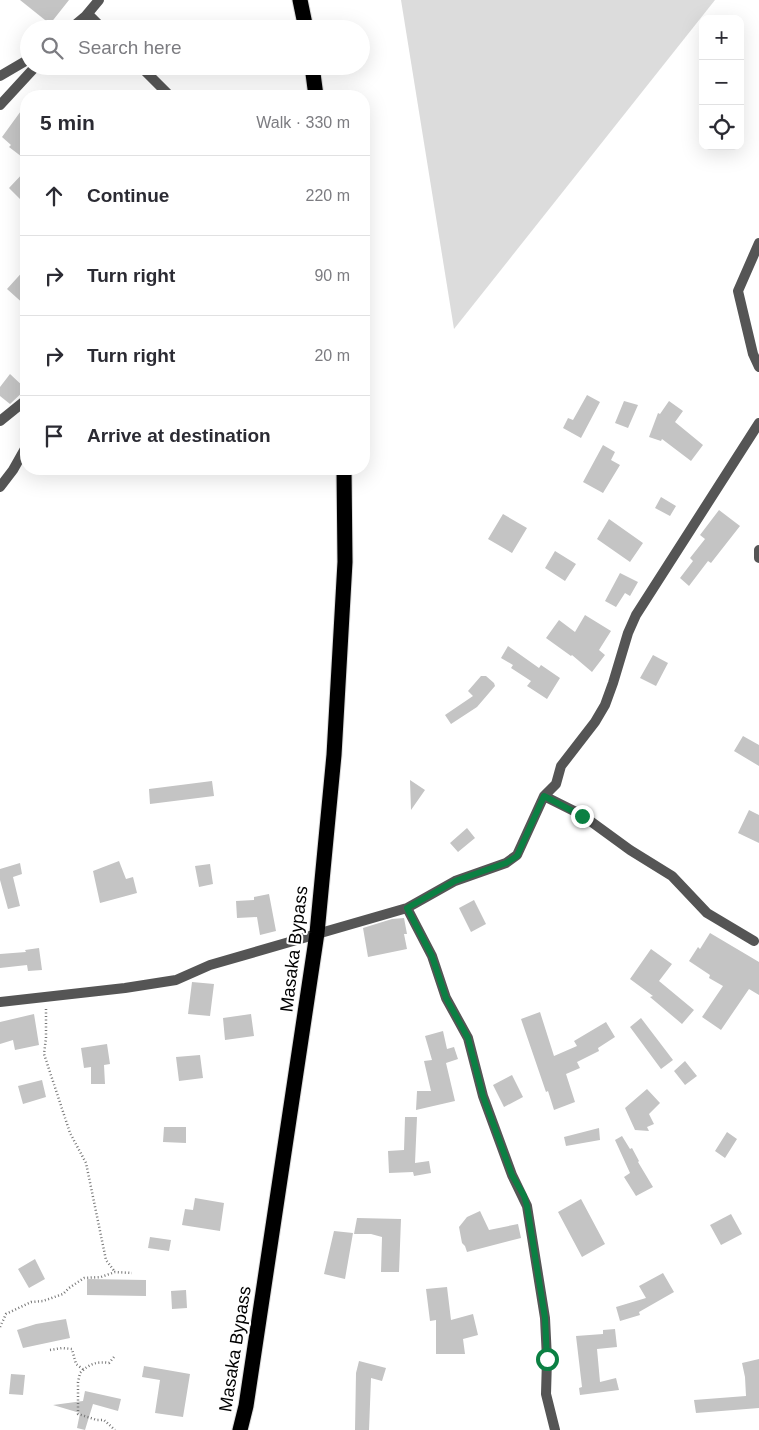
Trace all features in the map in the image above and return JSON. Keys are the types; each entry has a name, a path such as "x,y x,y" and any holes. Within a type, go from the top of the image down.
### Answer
{"highway":[{"path":"300,0 304,20"},
{"path":"313,75 315,90"},
{"name":"Masaka Bypass","path":"240,1430 256,1339 317,933 334,756 344,591 344,475"}],"street":[{"path":"82,20 100,0"},
{"path":"81,20 88,14"},
{"path":"88,14 94,20"},
{"path":"0,76 20,64"},
{"path":"0,105 28,75"},
{"path":"149,75 164,90"},
{"path":"759,243 738,291 753,354 759,367"},
{"path":"0,420 20,405"},
{"path":"0,1002 126,988 176,980 210,965 407,908 455,881 506,863 517,856 544,796 556,784 561,766 595,722 605,705 628,633 636,616 759,423"},
{"path":"0,487 14,470 20,458"},
{"path":"759,550 759,558"},
{"path":"544,796 582,816 630,850 672,876 707,913 754,941"},
{"path":"407,908 432,956 446,998 468,1038 483,1096 512,1175 524,1196 527,1206 545,1318 546,1394 555,1430"}],"path":[{"path":"46,1016 44,1054 70,1132 86,1163 106,1260 115,1272"},
{"path":"0,1327 6,1314 31,1302 44,1301 63,1294 84,1278 101,1277 115,1272 132,1273"},
{"path":"50,1350 72,1349 76,1364 84,1370"},
{"path":"114,1357 109,1363 92,1364 80,1373 78,1382 78,1414 97,1420 104,1420 115,1430"}],"shaded area":[{"path":"401,0 715,0 703,15 699,15 699,20 454,329"}],"building":[{"path":"20,0 69,0 53,20 45,20"},
{"path":"20,112 20,155 9,147 11,145 2,137"},
{"path":"20,176 20,199 9,188"},
{"path":"20,275 20,301 7,289"},
{"path":"10,374 20,383 20,395 10,404 0,396 0,387"},
{"path":"587,395 600,402 581,438 563,428 568,418 573,420"},
{"path":"624,401 638,405 628,428 615,423"},
{"path":"669,401 683,411 675,422 703,445 691,461 662,439 661,441 649,437 658,413 660,414"},
{"path":"603,445 615,452 611,460 620,465 603,493 583,482"},
{"path":"661,497 676,506 670,516 655,508"},
{"path":"719,510 740,526 711,563 708,561 689,586 680,578 693,561 690,558 705,539 700,535"},
{"path":"503,514 527,528 512,553 488,539"},
{"path":"609,519 643,543 630,562 597,539"},
{"path":"555,551 576,564 565,581 545,568"},
{"path":"620,573 638,582 630,596 625,593 616,607 605,601"},
{"path":"585,615 611,631 599,650 605,655 592,672 572,655 546,638 559,620 575,632"},
{"path":"508,646 539,668 541,665 560,678 547,699 527,686 531,681 511,668 513,665 501,658"},
{"path":"653,655 668,663 656,686 640,678"},
{"path":"481,676 486,676 495,686 477,707 451,724 445,715 473,696 468,691"},
{"path":"743,736 759,745 759,766 734,751"},
{"path":"410,780 425,790 411,810"},
{"path":"212,781 214,796 150,804 149,789"},
{"path":"749,810 759,815 759,843 738,833"},
{"path":"467,828 475,838 458,852 450,843"},
{"path":"119,861 126,879 133,877 137,893 100,903 93,871"},
{"path":"20,863 22,874 13,877 20,906 8,909 0,880 0,869"},
{"path":"210,864 213,884 199,887 195,866"},
{"path":"269,894 276,931 260,935 257,917 237,918 236,901 254,900 254,897"},
{"path":"474,900 486,924 471,932 459,908"},
{"path":"404,918 407,934 404,934 407,949 368,957 363,928 392,919"},
{"path":"710,933 759,962 759,995 749,989 721,1030 702,1017 723,986 709,978 710,975 689,961 698,947 700,949"},
{"path":"39,948 42,970 28,971 27,965 0,968 0,954 26,952 25,950"},
{"path":"651,949 672,964 659,981 694,1010 682,1024 650,997 653,996 630,979"},
{"path":"192,982 214,984 210,1016 188,1014"},
{"path":"540,1012 554,1056 577,1046 574,1041 606,1022 615,1037 598,1048 599,1051 577,1062 580,1068 566,1074 575,1102 554,1110 521,1019"},
{"path":"34,1014 39,1045 15,1050 13,1040 0,1044 0,1022"},
{"path":"251,1014 254,1036 225,1040 223,1018"},
{"path":"641,1018 673,1060 661,1069 630,1027"},
{"path":"443,1031 447,1049 454,1047 458,1059 446,1063 455,1101 416,1110 417,1091 431,1091 424,1061 432,1060 425,1036"},
{"path":"107,1044 110,1064 104,1065 105,1084 91,1084 91,1067 84,1068 81,1048"},
{"path":"200,1055 203,1078 179,1081 176,1057"},
{"path":"685,1061 697,1076 685,1085 674,1071"},
{"path":"512,1075 523,1097 504,1107 493,1085"},
{"path":"42,1080 46,1097 23,1104 18,1086"},
{"path":"647,1089 660,1103 649,1114 654,1124 647,1127 649,1131 635,1130 625,1108"},
{"path":"405,1117 417,1117 415,1163 429,1161 431,1173 414,1176 413,1172 389,1173 388,1151 404,1150"},
{"path":"164,1127 186,1127 186,1143 163,1142"},
{"path":"599,1128 600,1140 566,1146 564,1137"},
{"path":"727,1132 737,1139 725,1158 715,1151"},
{"path":"622,1136 630,1149 632,1148 653,1187 636,1196 624,1177 630,1173 615,1140"},
{"path":"195,1198 224,1203 220,1231 182,1225 185,1209 193,1210"},
{"path":"581,1199 605,1244 582,1257 558,1212"},
{"path":"480,1211 489,1230 518,1224 521,1238 467,1252 462,1243 459,1227 467,1217"},
{"path":"731,1214 742,1234 721,1245 710,1225"},
{"path":"357,1218 401,1219 399,1272 381,1272 382,1237 371,1234 354,1234"},
{"path":"334,1231 353,1233 345,1279 324,1274"},
{"path":"150,1237 171,1240 169,1251 148,1248"},
{"path":"35,1259 45,1279 29,1288 18,1269"},
{"path":"663,1273 674,1292 639,1312 640,1315 620,1321 616,1307 646,1298 639,1286"},
{"path":"87,1279 146,1280 146,1296 87,1295"},
{"path":"447,1287 451,1320 473,1314 478,1335 463,1339 465,1354 436,1354 436,1320 430,1321 426,1289"},
{"path":"186,1290 187,1308 172,1309 171,1291"},
{"path":"66,1319 70,1338 23,1348 17,1330 36,1324"},
{"path":"615,1329 617,1347 597,1349 600,1382 616,1378 619,1390 580,1395 579,1388 582,1387 576,1336 603,1334 603,1330"},
{"path":"759,1359 759,1408 696,1413 694,1400 746,1396 742,1363"},
{"path":"359,1361 386,1368 382,1381 371,1378 369,1430 355,1430 356,1373"},
{"path":"144,1366 190,1374 183,1417 155,1413 160,1380 142,1377"},
{"path":"11,1374 25,1375 23,1395 9,1394"},
{"path":"85,1391 121,1399 118,1411 93,1404 85,1430 77,1428 80,1413 53,1405 83,1401"}],"route":[{"path":"547,1359 545,1318 524,1196 512,1175 483,1096 468,1038 446,998 432,956 407,908 455,881 506,863 517,856 544,796 582,816"}]}
